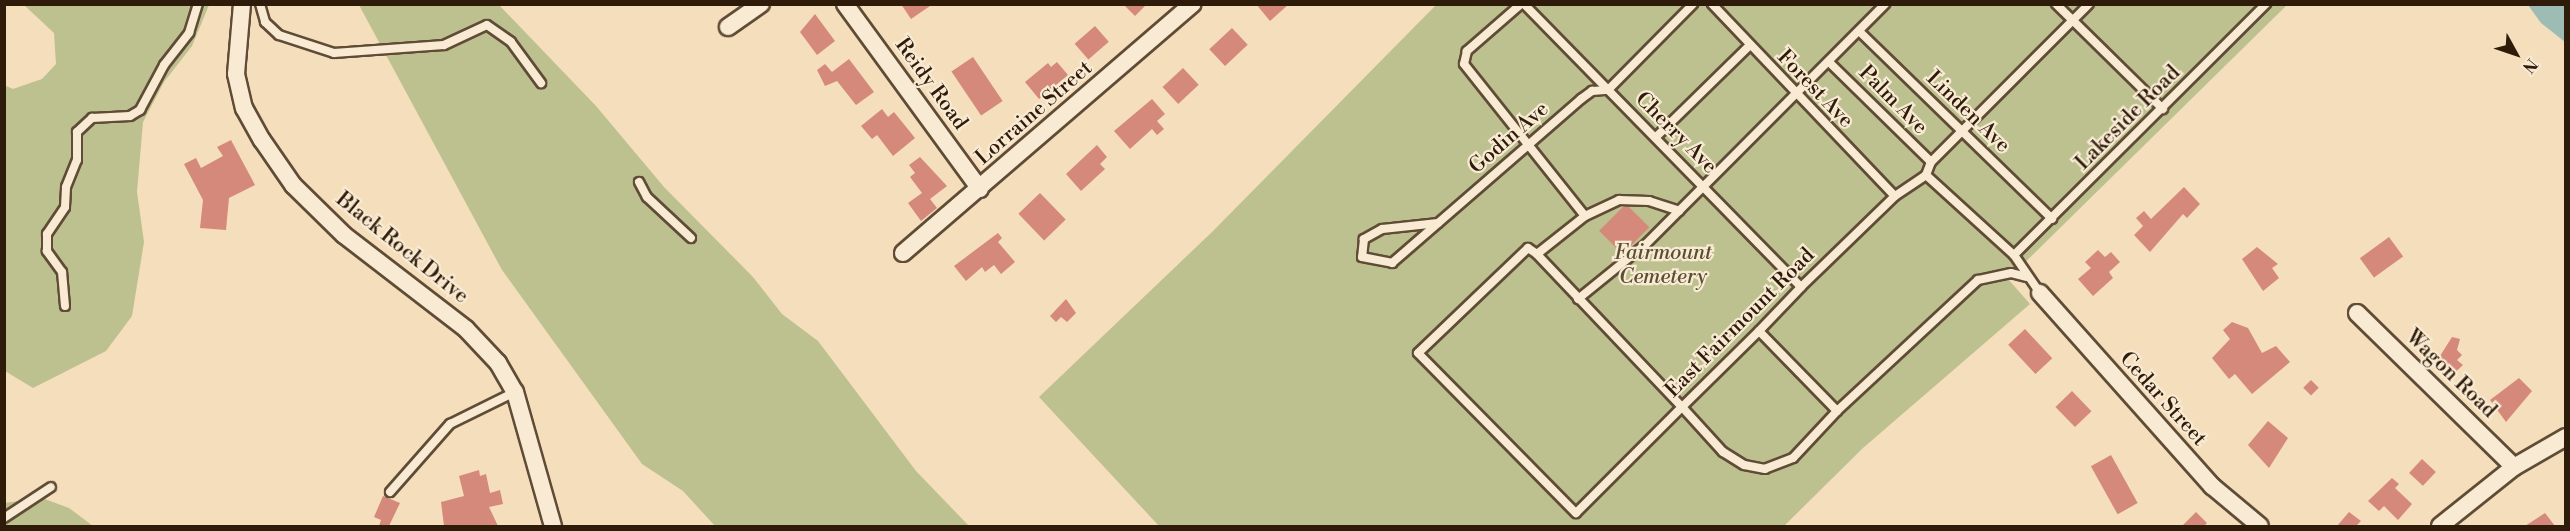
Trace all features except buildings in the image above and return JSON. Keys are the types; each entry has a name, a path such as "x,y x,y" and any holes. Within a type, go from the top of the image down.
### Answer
{"street":[{"name":"Black Rock Drive","path":"242,4 236,74 244,108 293,185 344,235 484,345 515,392 553,526"},
{"path":"728,27 761,4"},
{"name":"Reidy Road","path":"845,4 980,189"},
{"name":"Lorraine Street","path":"903,253 1193,4"},
{"name":"Cedar Street","path":"2040,293 2212,486 2260,526"},
{"name":"Wagon Road","path":"2357,313 2514,467"},
{"path":"2440,526 2514,467 2565,437"}],"lane":[{"path":"65,306 62,272 47,251 47,234 65,207 66,187 77,160 77,132 92,118 130,116 140,110 164,65 189,33 198,4"},
{"path":"260,4 265,22 279,35 334,53 444,45 487,25 511,42 541,83"},
{"path":"1522,4 1463,58 1466,71 1585,216"},
{"name":"Cherry Ave","path":"1522,4 1656,137 1801,287"},
{"path":"1608,90 1693,4"},
{"name":"Forest Ave","path":"1712,4 1796,96 1895,196"},
{"path":"1578,299 1704,187 1830,63 1886,4"},
{"path":"2056,4 2163,109"},
{"path":"2040,293 2014,255 1926,175 1931,162 2089,4"},
{"name":"Lakeside Road","path":"2014,255 2266,4"},
{"name":"Linden Ave","path":"1860,32 2052,219"},
{"path":"1656,137 1749,46"},
{"name":"Palm Ave","path":"1830,63 1931,162"},
{"name":"Godin Ave","path":"1438,224 1382,229 1364,239 1362,257 1392,263 1438,224 1581,99 1592,91 1608,90"},
{"name":"East Fairmount Road","path":"1537,254 1528,248 1418,353 1576,513 1895,196 1926,175"},
{"path":"639,182 648,197 691,238"},
{"path":"1678,211 1634,199 1602,206 1585,216 1537,254 1723,452 1744,465 1765,469 1793,458 1837,411 1978,280 2004,274 2027,277"},
{"path":"1759,331 1837,411"},
{"path":"390,492 450,424 515,392"},
{"path":"4,518 51,486"}],"green space":[{"path":"24,5 209,5 192,46 164,82 143,122 137,192 144,242 132,316 106,351 33,388 5,371 4,85 13,89 42,79 56,64 54,33"},
{"path":"359,5 499,5 596,106 664,187 753,277 782,314 818,341 916,471 969,526 715,526 683,491 642,464 502,270"},
{"name":"Fairmount Cemetery","path":"1436,5 2287,5 2008,279 2030,304 1863,448 1784,526 1159,526 1039,397 1212,232"},
{"path":"42,498 69,508 93,526 5,526 4,503"}],"water":[{"path":"2528,5 2565,5 2565,42 2541,23"}]}
